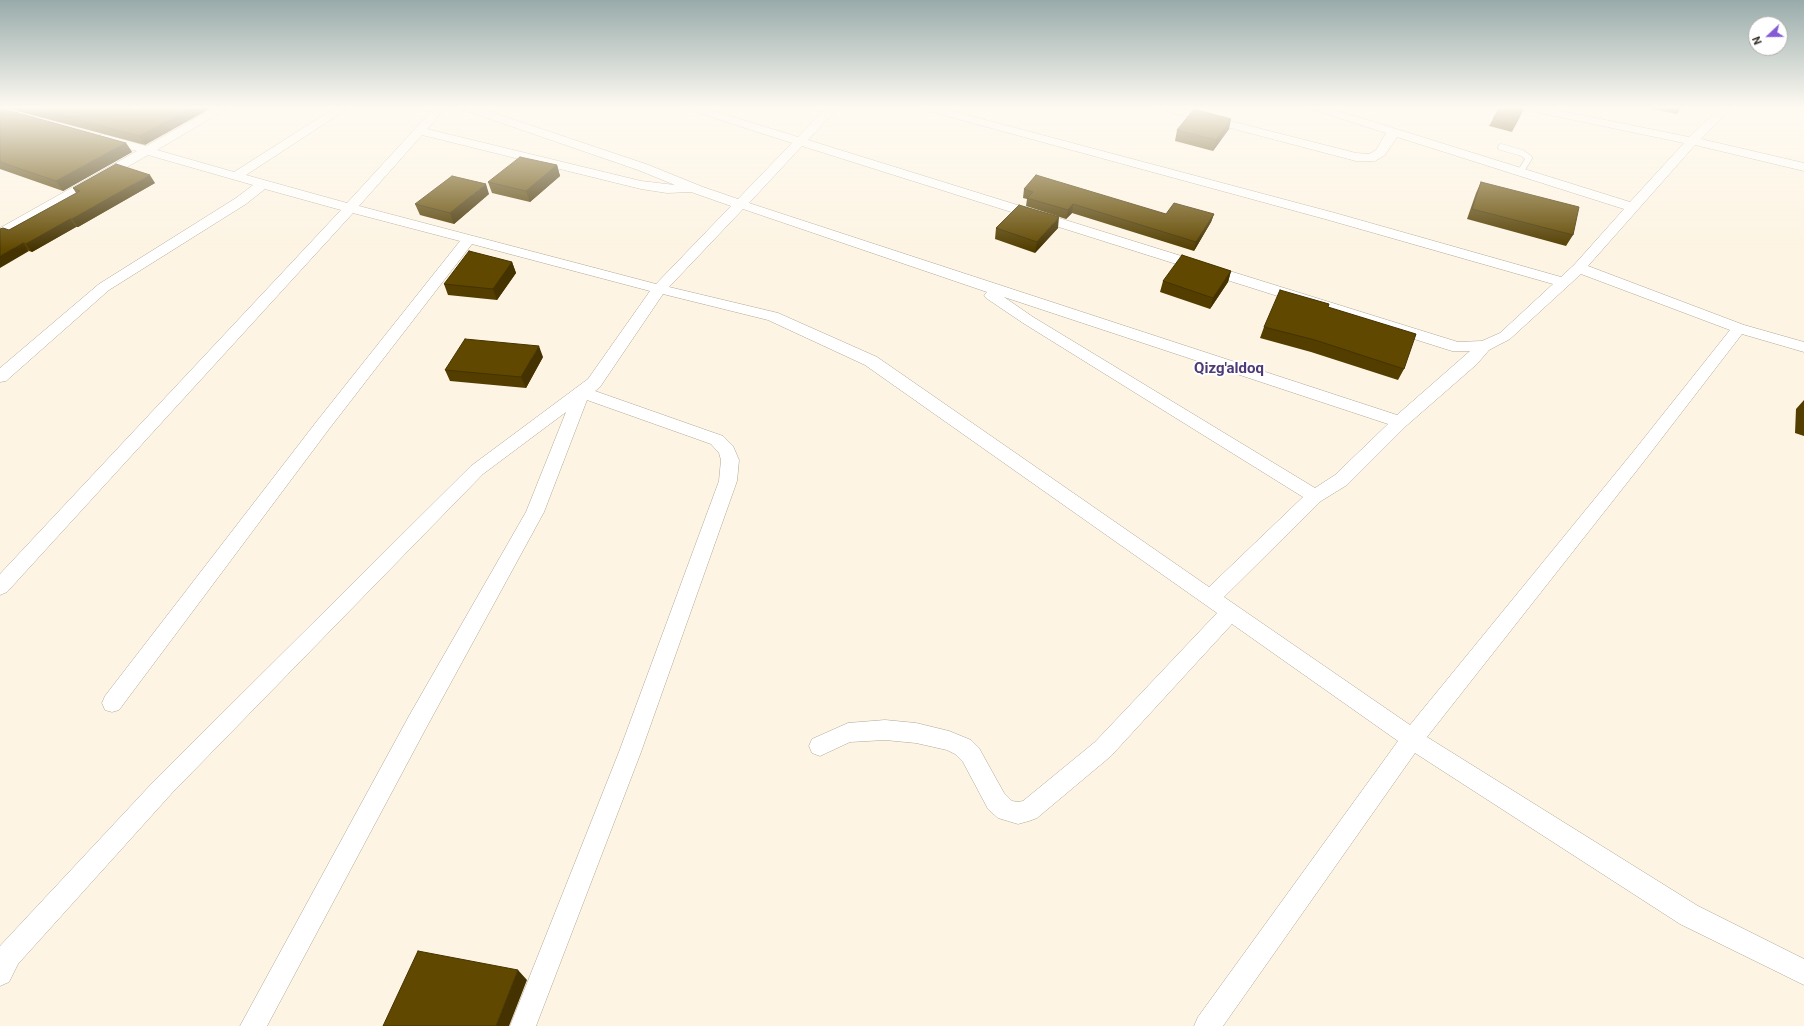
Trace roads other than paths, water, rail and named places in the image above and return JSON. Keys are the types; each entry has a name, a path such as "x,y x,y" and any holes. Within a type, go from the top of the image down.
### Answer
{"street":[{"path":"4,228 139,155"},
{"path":"165,155 350,208 659,289 773,316 871,361 1230,613 1412,738 1689,915 1804,972"},
{"path":"236,176 269,155"},
{"path":"0,587 398,155"},
{"path":"517,155 641,185 667,189 698,190"},
{"path":"606,155 642,167 698,190 972,282 1400,422"},
{"path":"0,973 9,955 164,786 477,470 594,383 659,289 785,155"},
{"path":"846,155 1457,347 1484,346 1505,336 1579,268 1679,155"},
{"path":"1099,155 1330,216 1563,282"},
{"path":"1348,155 1371,158 1376,155"},
{"path":"1469,155 1632,207"},
{"path":"1752,155 1804,167"},
{"path":"0,377 104,287 241,201 263,184"},
{"path":"112,703 469,239"},
{"path":"1579,268 1739,328 1804,347"},
{"path":"972,282 1028,320 1315,496"},
{"path":"1207,1026 1412,738 1634,462 1739,328"},
{"path":"1210,598 1315,496 1341,480 1400,422 1472,360 1484,346"},
{"path":"253,1026 414,730 535,512 582,392"},
{"path":"523,1026 633,745 728,481 730,460 727,450 717,440 582,392"},
{"path":"820,746 848,733 885,730 916,733 949,741 963,747 971,755 996,801 1006,810 1018,813 1029,810 1103,749 1230,613"}],"lane":[{"path":"1521,171 1529,158 1525,155"}],"district":[{"name":"Qizg'aldoq","path":"1229,369"}]}
